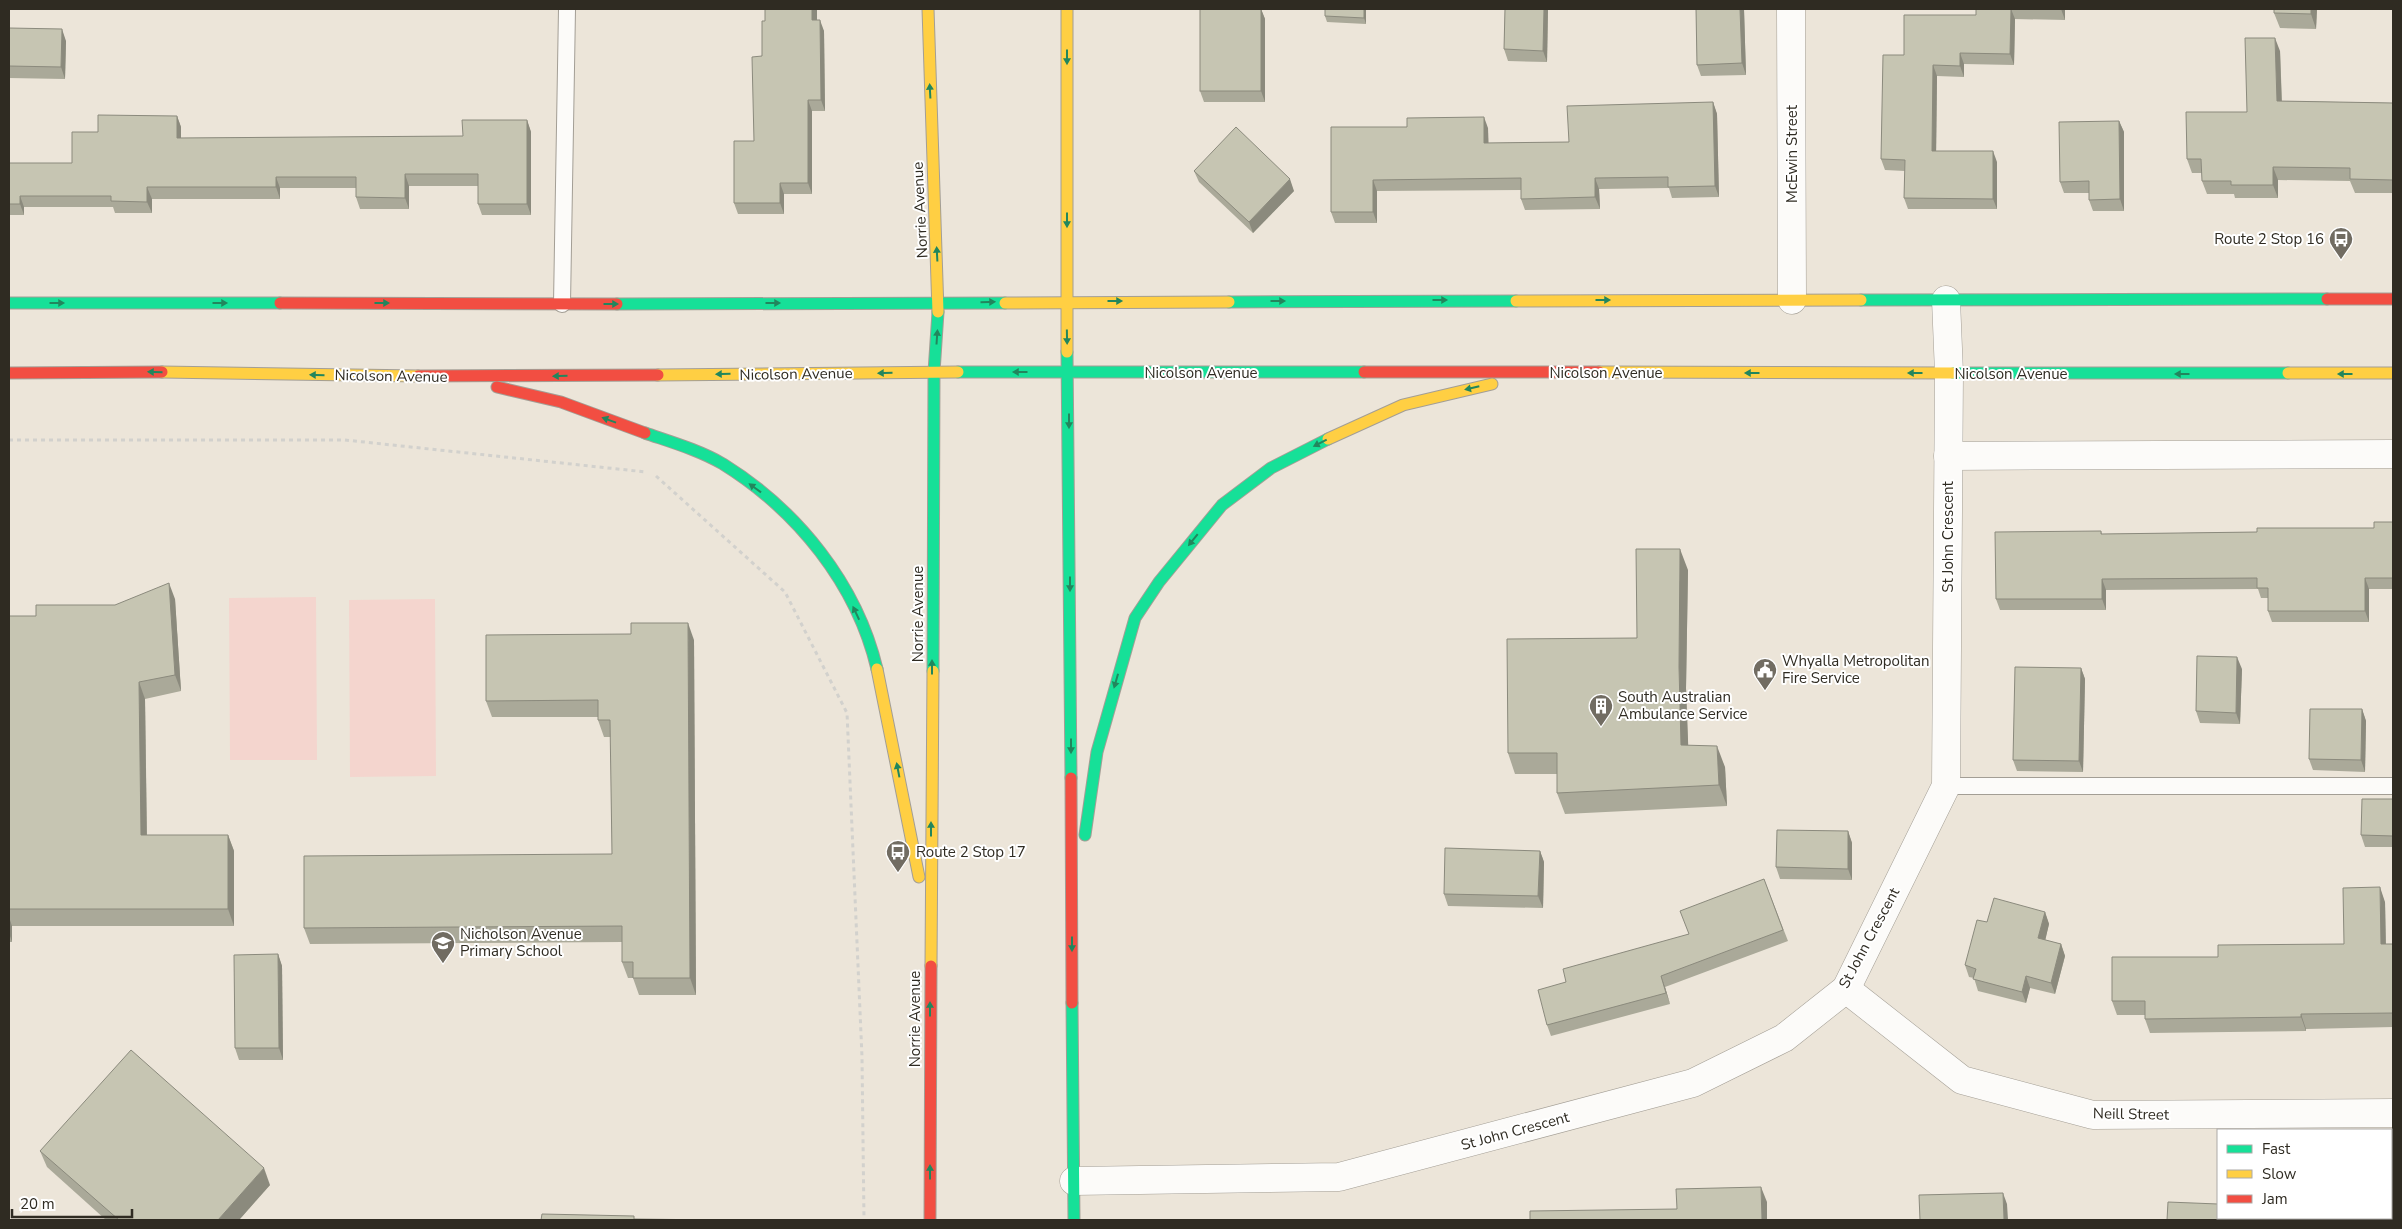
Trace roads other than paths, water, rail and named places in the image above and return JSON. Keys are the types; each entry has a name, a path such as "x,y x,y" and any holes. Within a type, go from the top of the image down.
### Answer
{"main road":[{"name":"Norrie Avenue","path":"928,9 939,302 934,372 930,1220"},
{"path":"1067,9 1067,301 1074,1220"},
{"path":"9,303 562,304 1067,301 2393,299"},
{"name":"Nicolson Avenue","path":"9,373 112,371 454,377 934,372 2393,373"},
{"path":"1072,918 1097,752 1108,707 1135,618 1159,582 1222,505 1271,468 1336,435 1403,405 1537,373"},
{"path":"454,377 561,402 685,447 722,464 764,495 814,543 839,577 871,644 884,699 931,938"}],"street":[{"name":"McEwin Street","path":"1791,9 1792,300"},
{"name":"St John Crescent","path":"1074,1181 1339,1177 1693,1083 1784,1038 1846,989 1946,786 1949,373 1946,300"},
{"path":"1948,456 2393,454"},
{"name":"Neill Street","path":"1846,989 1962,1080 2093,1115 2277,1122 2393,1113"}],"lane":[{"path":"562,304 567,9"},
{"path":"1946,786 2393,786"}],"place":[{"name":"Route 2 Stop 16","path":"2341,260"},
{"name":"Whyalla Metropolitan Fire Service","path":"1765,691"},
{"name":"South Australian Ambulance Service","path":"1601,727"},
{"name":"Route 2 Stop 17","path":"898,873"},
{"name":"Nicholson Avenue Primary School","path":"443,964"}]}
